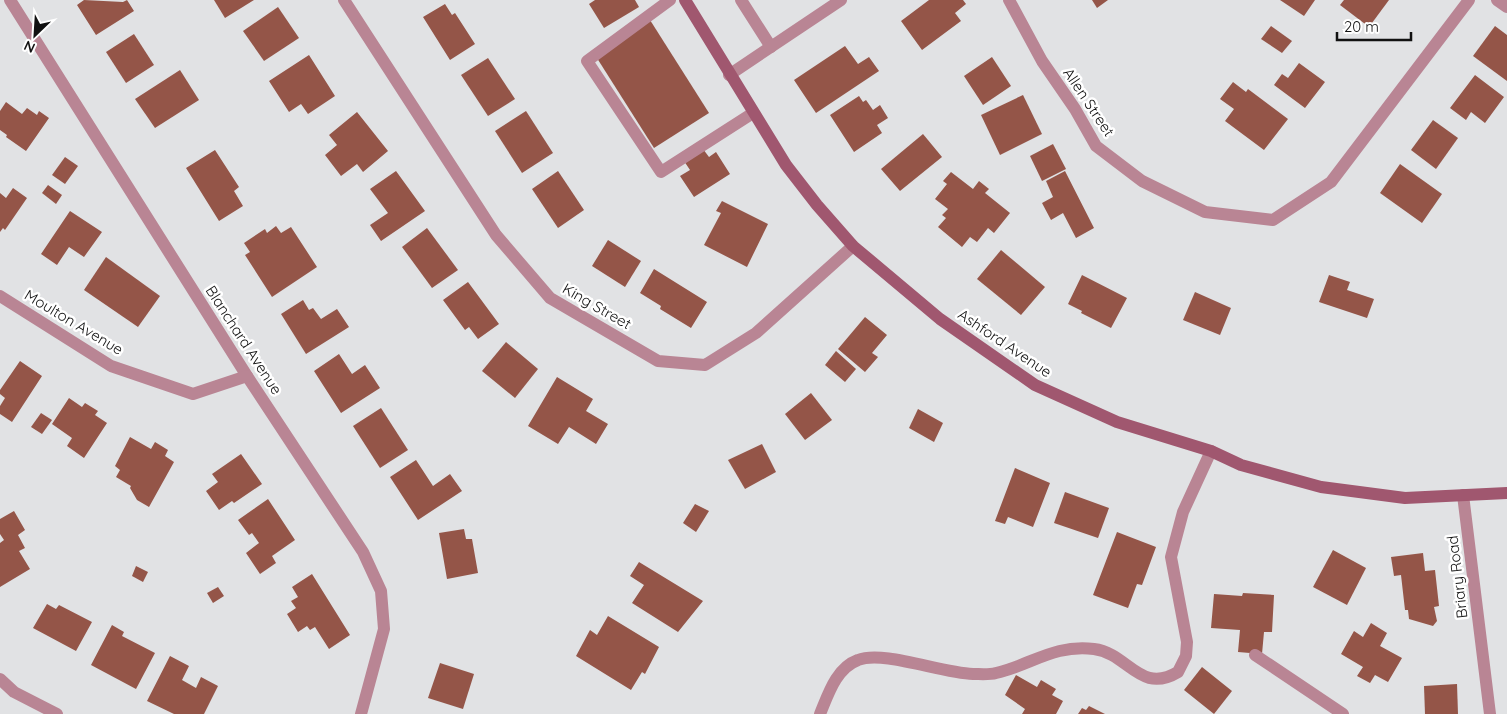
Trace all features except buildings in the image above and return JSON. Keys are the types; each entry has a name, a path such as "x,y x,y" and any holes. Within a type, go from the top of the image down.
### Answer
{"main road":[{"name":"Ashford Avenue","path":"685,0 729,75 800,184 853,246 940,319 1035,385 1117,422 1211,451 1241,465 1321,487 1405,498 1507,493"}],"street":[{"name":"Blanchard Avenue","path":"10,0 247,376 363,552 381,591 384,630 361,714"},
{"name":"King Street","path":"344,0 496,235 550,298 658,361 705,365 756,333 853,246"},
{"path":"670,0 587,61 661,172 753,113"},
{"path":"741,0 771,47"},
{"path":"729,75 841,0"},
{"name":"Allen Street","path":"1009,0 1042,61 1075,109 1096,146 1142,181 1205,212 1273,220 1331,182 1469,0"},
{"path":"1497,0 1507,7"},
{"name":"Moulton Avenue","path":"0,296 111,366 193,394 247,376"},
{"path":"820,714 840,672 858,660 875,657 898,660 953,673 995,674 1045,654 1084,648 1106,652 1140,675 1151,678 1160,680 1178,672 1186,656 1187,642 1171,557 1183,512 1211,451"},
{"name":"Briary Road","path":"1463,496 1490,714"},
{"path":"1255,655 1343,714"},
{"path":"0,679 14,692 57,714"}]}
